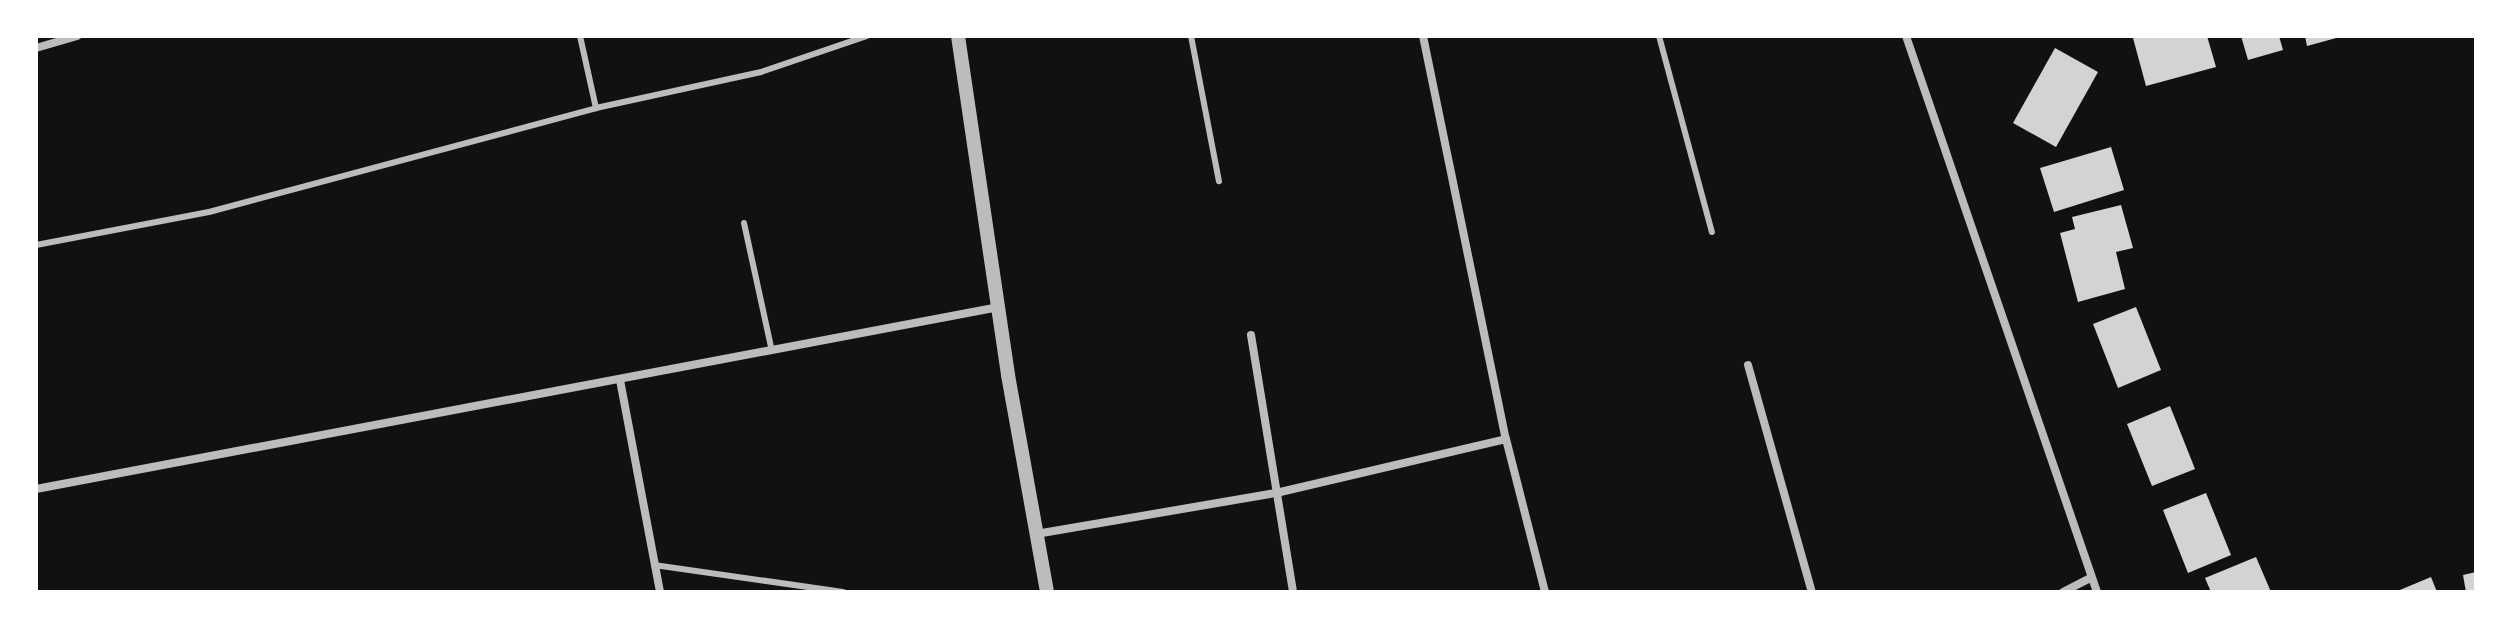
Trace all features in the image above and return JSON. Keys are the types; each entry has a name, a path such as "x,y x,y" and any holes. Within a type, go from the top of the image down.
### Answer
{"street":[{"path":"36,48 75,36"},
{"path":"958,36 1047,592"},
{"path":"1423,36 1506,439 1545,592"},
{"path":"1906,36 2097,592"},
{"path":"36,489 999,306"},
{"path":"1251,335 1293,592"},
{"path":"1748,365 1812,592"},
{"path":"620,380 660,592"},
{"path":"1036,534 1276,493 1506,439"},
{"path":"2063,592 2091,578"}],"lane":[{"path":"580,36 596,108"},
{"path":"36,245 209,212 596,108 761,72 867,36"},
{"path":"1191,36 1219,181"},
{"path":"1659,36 1712,232"},
{"path":"744,223 771,347"},
{"path":"654,565 843,592"}],"building":[{"path":"2207,36 2216,67 2146,86 2133,38"},
{"path":"2241,36 2279,36 2283,50 2248,60"},
{"path":"2305,36 2340,36 2340,37 2307,46"},
{"path":"2055,48 2098,72 2056,147 2013,123"},
{"path":"2111,147 2124,190 2054,212 2040,168"},
{"path":"2121,205 2133,248 2116,252 2125,289 2078,302 2060,233 2075,229 2072,217"},
{"path":"2136,307 2161,370 2118,388 2093,324"},
{"path":"2170,406 2195,469 2152,486 2127,424"},
{"path":"2206,493 2231,555 2188,573 2163,510"},
{"path":"2256,557 2271,592 2211,592 2205,578"},
{"path":"2476,572 2476,592 2466,592 2463,575"},
{"path":"2431,577 2437,592 2395,592"}]}
